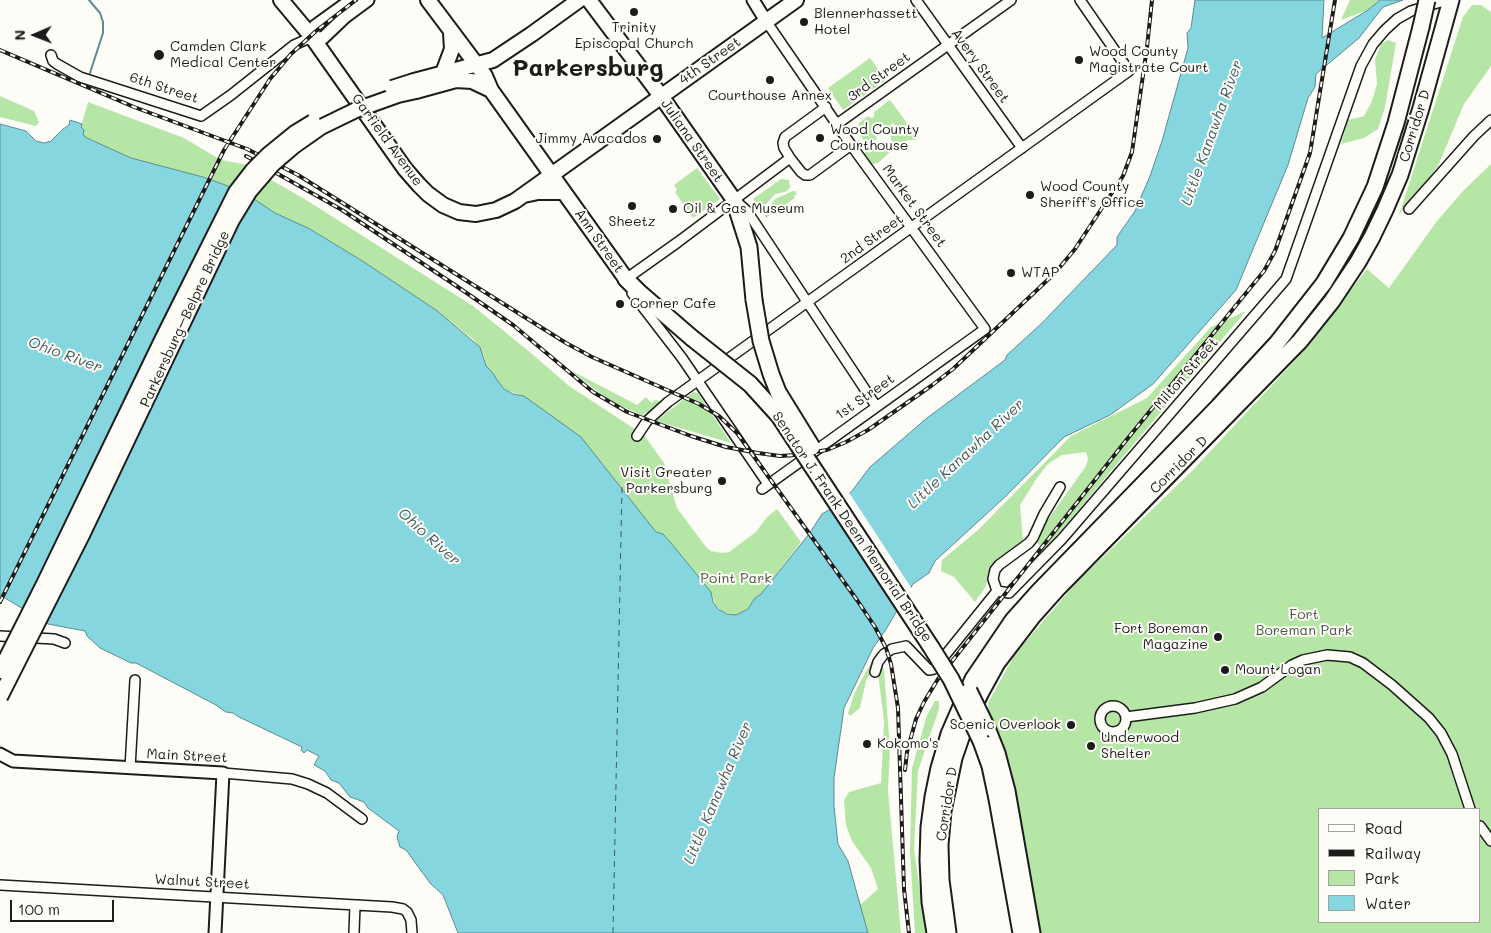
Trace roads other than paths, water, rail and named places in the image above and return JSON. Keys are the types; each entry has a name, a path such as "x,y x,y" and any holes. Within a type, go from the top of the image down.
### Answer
{"highway":[{"name":"Corridor D","path":"935,933 929,895 928,827 938,768 949,734 973,679 1014,620 1039,591 1258,364 1324,283 1351,238 1374,187 1396,123 1427,0"},
{"name":"Corridor D","path":"948,933 941,880 940,845 943,811 954,758 966,723 980,694 997,663 1033,616 1300,341 1332,301 1358,262 1393,192 1422,108 1451,0"},
{"name":"Senator J. Frank Deem Memorial Bridge","path":"734,200 749,247 754,300 761,341 778,392 953,662 984,734"},
{"name":"Senator J. Frank Deem Memorial Bridge","path":"626,278 640,293 692,338 750,384 778,416 932,647 984,734"},
{"path":"984,734 998,799 1021,933"},
{"path":"984,734 998,752 1007,791 1032,933"}],"main road":[{"name":"Garfield Avenue","path":"281,0 312,37 406,169 423,190 436,201 459,212 476,214 496,210 505,207 550,174"},
{"name":"Ann Street","path":"428,0 485,76 491,90 626,278"},
{"path":"485,76 491,68 493,60 579,0"},
{"name":"Juliana Street","path":"589,0 734,200"},
{"name":"4th Street","path":"550,174 796,0"},
{"path":"443,73 452,49 451,33"},
{"name":"Parkersburg–Belpre Bridge","path":"0,698 78,530 232,220 255,185 284,154 321,127 356,110 398,95 443,73 493,60"},
{"name":"Parkersburg–Belpre Bridge","path":"415,86 456,80 472,81 491,90"},
{"path":"522,195 538,192 563,192"},
{"name":"Parkersburg–Belpre Bridge","path":"0,671 78,530"}],"street":[{"name":"6th Street","path":"312,37 315,26 351,0"},
{"name":"6th Street","path":"51,55 53,61 80,77 201,116 294,45 312,37 323,38 345,17 368,0"},
{"name":"Market Street","path":"753,0 851,145 986,329"},
{"name":"Avery Street","path":"916,0 1022,148"},
{"name":"3rd Street","path":"837,124 1011,0"},
{"name":"2nd Street","path":"637,436 647,421 661,408 1129,71 1080,0"},
{"name":"Milton Street","path":"997,591 1009,593 1062,539 1286,279 1361,66 1373,44 1397,19 1411,12 1447,0"},
{"path":"826,107 785,137 784,148 790,158 801,172 805,175 810,175 851,145"},
{"path":"1409,208 1474,136 1491,120"},
{"path":"626,278 678,242 790,158"},
{"name":"Juliana Street","path":"734,200 747,211 876,406"},
{"name":"Ann Street","path":"626,278 628,288 698,381 765,486"},
{"name":"1st Street","path":"765,486 986,329"},
{"path":"875,672 878,662 884,654 892,649 906,646 929,670 934,669 997,591 993,579 994,570 1024,549 1033,538 1044,514 1060,487"},
{"path":"0,636 54,639 65,643"},
{"path":"1126,717 1201,707 1235,699 1262,687 1292,665 1303,660 1327,655 1350,657 1363,663 1392,685 1429,718 1441,733 1452,754 1470,808"},
{"path":"130,768 135,680"},
{"name":"Main Street","path":"0,754 13,761 223,773 292,779 308,784 327,794 362,819"},
{"path":"216,933 223,773"},
{"path":"1481,827 1491,842"},
{"name":"Walnut Street","path":"0,885 217,896 402,909 407,912 411,920 412,933"},
{"path":"354,933 355,905"}],"water":[{"path":"1195,0 1324,0 1322,38 1368,10 1380,0 1403,0 1383,7 1359,38 1316,74 1315,87 1308,98 1288,165 1236,290 1153,384 1110,415 1064,437 1006,496 935,561 929,573 913,584 873,648 844,708 834,778 834,806 838,844 848,861 868,933 458,933 443,895 430,883 406,850 400,847 397,837 399,831 368,808 364,802 350,797 339,783 331,780 325,771 314,765 319,756 307,750 304,753 301,750 302,747 233,713 226,712 136,663 131,663 100,648 87,636 85,631 48,624 0,595 0,124 26,131 36,141 44,143 51,141 69,125 70,120 82,124 83,135 87,138 131,158 203,177 242,191 275,213 310,229 364,262 436,310 480,347 486,366 504,389 513,394 524,396 581,437 656,532 663,534 711,592 713,602 718,609 727,614 736,615 748,609 755,598 761,594 809,534 822,514 852,491 870,467 927,418 1005,360 1007,355 1041,324 1117,245 1117,237 1135,211 1162,141 1188,48 1187,33 1191,28"}],"waterway":[{"path":"89,0 100,13 103,22 103,33 90,73"}],"railway":[{"path":"0,602 224,150 270,79 291,54 316,31 356,0"},
{"path":"246,156 342,210 455,285 513,325 593,392 627,412 726,447 780,456 827,450 868,430 953,369 1055,273 1075,249 1123,176 1132,152 1152,0"},
{"path":"905,770 907,752 916,719 938,679 1124,443 1264,271 1275,251 1310,153 1335,0"},
{"path":"0,50 134,107 247,149 298,175 566,343 592,357 699,404 719,416 737,433 857,600 886,648 891,664 898,708 904,889 909,933"}],"place":[{"name":"Trinity Episcopal Church","path":"634,12"},
{"name":"Blennerhassett Hotel","path":"804,22"},
{"name":"Camden Clark Medical Center","path":"159,55"},
{"name":"Wood County Magistrate Court","path":"1079,60"},
{"name":"Courthouse Annex","path":"770,80"},
{"name":"Wood County Courthouse","path":"820,138"},
{"name":"Jimmy Avacados","path":"657,139"},
{"name":"Wood County Sheriff's Office","path":"1030,195"},
{"name":"Sheetz","path":"632,206"},
{"name":"Oil & Gas Museum","path":"673,209"},
{"name":"WTAP","path":"1011,273"},
{"name":"Corner Cafe","path":"620,304"},
{"name":"Visit Greater Parkersburg","path":"722,481"},
{"name":"Fort Boreman Magazine","path":"1218,637"},
{"name":"Mount Logan","path":"1225,670"},
{"name":"Scenic Overlook","path":"1071,725"},
{"name":"Kokomo's","path":"867,744"},
{"name":"Underwood Shelter","path":"1091,746"}],"district":[{"name":"Parkersburg","path":"588,69"}],"water label":[{"name":"Little Kanawha River","path":"1212,133"},
{"name":"Ohio River","path":"65,355"},
{"name":"Little Kanawha River","path":"966,454"},
{"name":"Ohio River","path":"429,537"},
{"name":"Little Kanawha River","path":"718,793"}],"park label":[{"name":"Point Park","path":"736,579"},
{"name":"Fort Boreman Park","path":"1304,624"}]}
